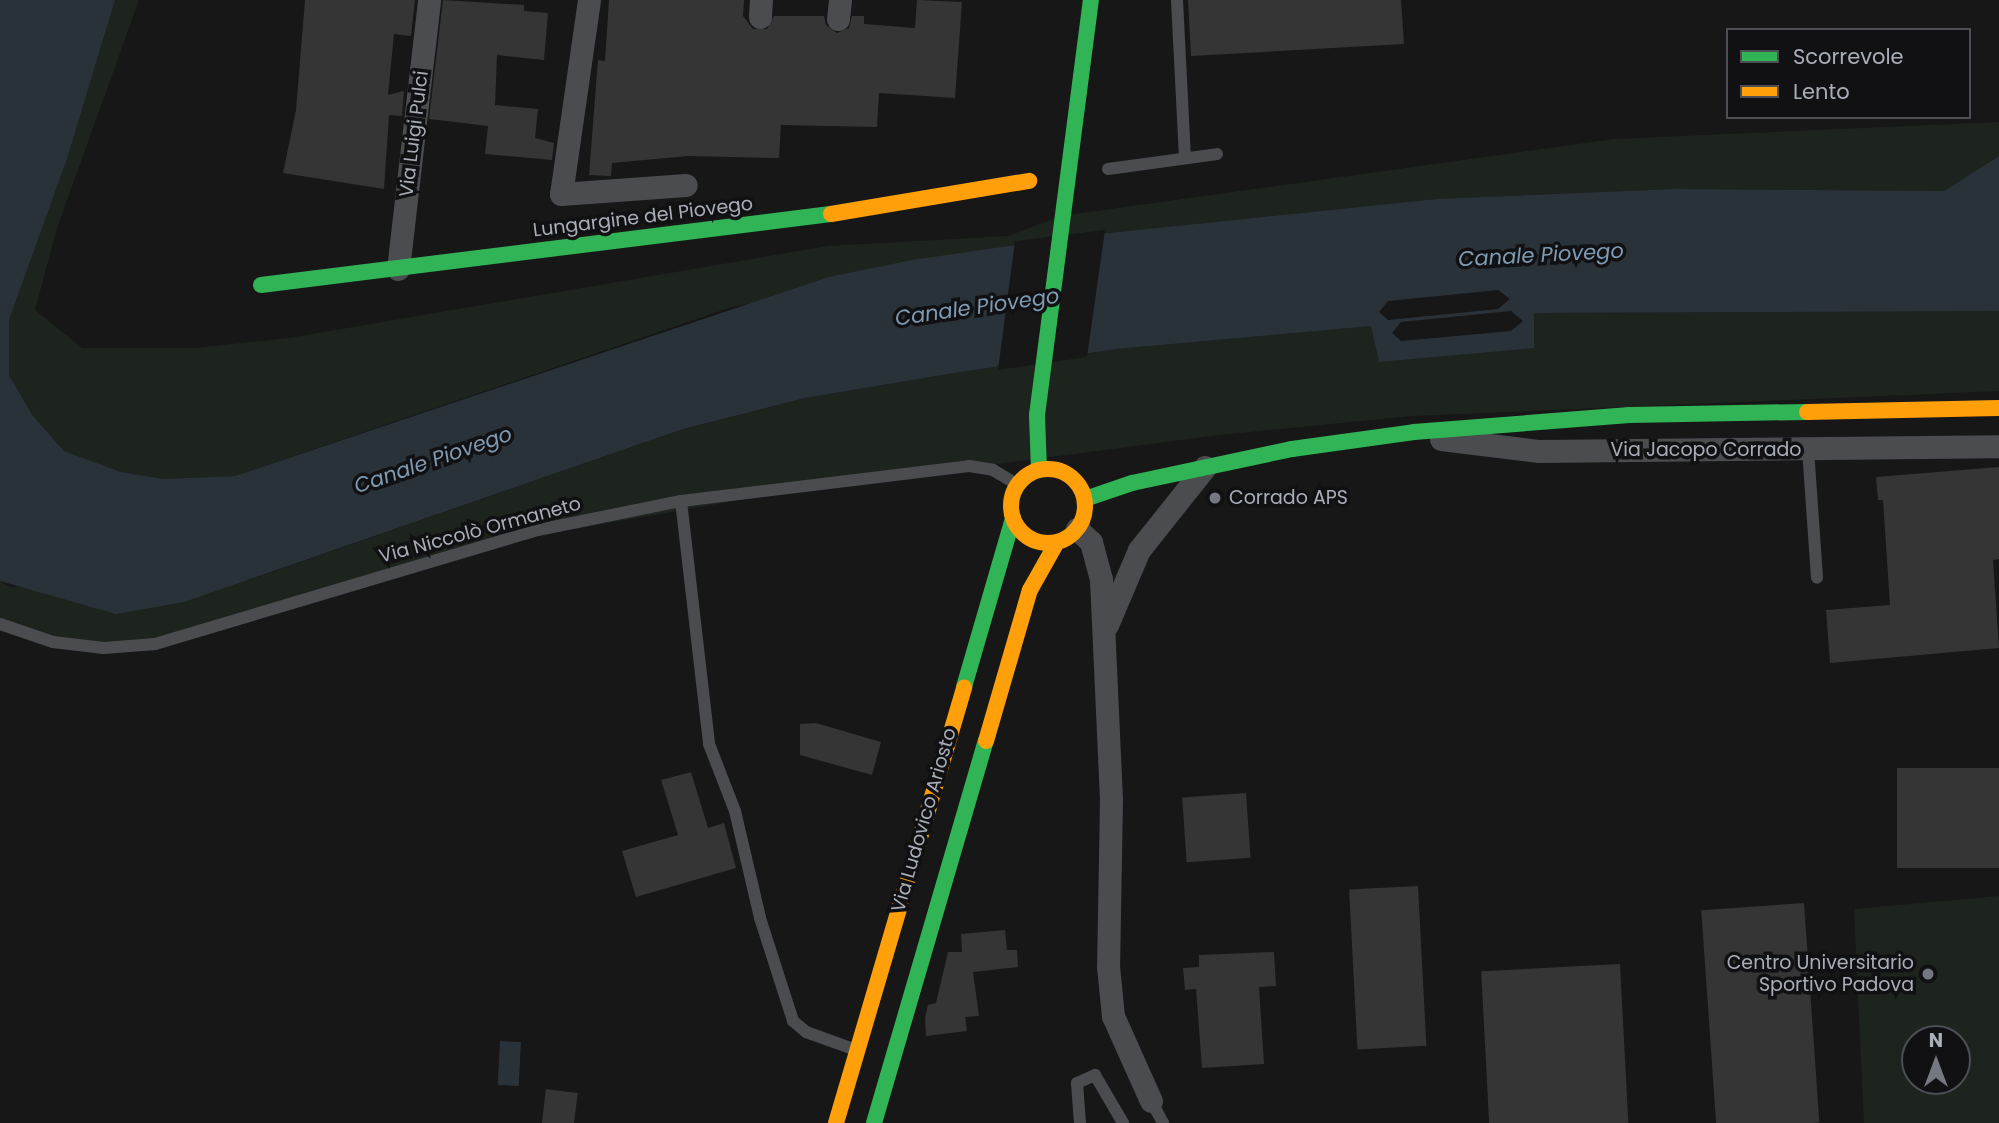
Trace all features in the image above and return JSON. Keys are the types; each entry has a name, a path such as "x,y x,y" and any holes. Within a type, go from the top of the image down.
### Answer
{"main road":[{"path":"1039,470 1037,415 1091,0"},
{"name":"Lungargine del Piovego","path":"261,285 827,215 1030,181"},
{"name":"Via Jacopo Corrado","path":"1085,499 1205,467 1292,449 1414,432 1629,415 1999,408"},
{"path":"1039,470 1068,474 1085,499 1085,515 1077,529 1056,542 1030,538 1013,518 1016,484 1039,470"},
{"name":"Via Ludovico Ariosto","path":"836,1123 1013,518"},
{"name":"Via Ludovico Ariosto","path":"874,1123 1030,590 1056,542"}],"street":[{"name":"Via Luigi Pulci","path":"398,269 429,0"},
{"path":"589,0 561,194 687,185"},
{"name":"Via Jacopo Corrado","path":"1414,432 1457,443 1539,451 1999,446"},
{"path":"1104,638 1112,605 1139,551 1205,467"},
{"path":"1077,529 1096,553 1104,638 1111,799 1108,966 1114,1016 1151,1101"}],"lane":[{"path":"1177,0 1185,158"},
{"path":"1108,169 1217,154"},
{"path":"1808,449 1817,578"},
{"name":"Via Niccolò Ormaneto","path":"0,624 53,642 104,648 155,644 533,531 681,501 969,466 993,470 1016,484"},
{"path":"681,501 709,744 735,811 760,918 793,1021 806,1032 858,1051"},
{"path":"1080,1123 1077,1083 1094,1075 1123,1123"},
{"path":"1151,1101 1163,1123"}],"shaded area":[{"path":"115,0 139,0 57,228 35,310 82,348 194,348 289,338 828,246 1008,236 1061,216 1614,139 1999,122 1999,156 1944,191 1674,189 1436,199 1080,236 732,307 235,476 164,479 121,472 64,451 33,416 9,375 9,320 67,159"},
{"path":"1999,311 1999,391 1412,416 1219,435 797,490 529,537 154,651 51,648 0,631 0,581 9,587 249,580 683,429 805,398 954,373 1117,349 1371,326 1379,362 1534,347 1534,313"},
{"name":"Centro Universitario Sportivo Padova","path":"1999,896 1999,1123 1864,1123 1854,909"}],"water":[{"name":"Canale Piovego","path":"0,0 115,0 67,159 9,320 9,375 33,416 64,451 121,472 164,479 235,476 829,277 912,260 1080,236 1436,199 1674,189 1944,191 1999,156 1999,311 1534,313 1534,348 1379,362 1371,326 1117,349 805,398 683,429 184,602 116,614 0,581","holes":["1498,290 1510,299 1498,309 1388,320 1379,312 1388,301","1511,311 1523,321 1511,331 1401,341 1392,333 1401,322"]},
{"path":"500,1041 521,1042 519,1086 498,1085"}],"pier":[{"path":"1105,230 1087,357 998,370 1015,241"}],"building":[{"path":"305,0 415,0 411,36 394,34 388,95 404,91 402,116 389,115 384,189 283,173 296,110"},
{"path":"443,0 524,5 524,11 548,13 544,60 497,55 495,105 538,109 535,138 554,143 552,160 485,154 488,126 429,119"},
{"path":"609,0 744,0 743,16 753,29 767,29 774,16 824,16 826,25 837,33 849,28 852,16 864,16 864,24 915,28 917,0 962,2 955,98 879,93 877,127 781,125 779,158 688,156 612,163 611,176 589,175 598,60 605,61"},
{"path":"1188,0 1401,0 1404,44 1191,56"},
{"path":"1999,467 1999,559 1993,560 1999,648 1830,663 1826,610 1890,605 1883,500 1878,500 1876,477"},
{"path":"816,723 881,742 872,775 800,755 800,724"},
{"path":"1897,768 1999,768 1999,868 1897,868"},
{"path":"691,772 708,828 724,823 736,868 636,897 622,851 678,835 661,780"},
{"path":"1246,793 1251,858 1187,862 1182,797"},
{"path":"1418,886 1426,1046 1357,1049 1349,890"},
{"path":"1804,903 1819,1122 1716,1123 1701,910"},
{"path":"1005,930 1007,950 1017,950 1018,967 973,972 979,1016 965,1017 967,1031 926,1036 925,1018 928,1005 936,1003 948,952 962,952 961,934"},
{"path":"1274,952 1276,986 1259,987 1264,1064 1202,1068 1196,989 1185,990 1183,968 1199,967 1199,955"},
{"path":"1620,964 1628,1123 1489,1123 1481,971"},
{"path":"546,1089 578,1093 574,1123 542,1123"}],"traffic: fast":[{"path":"1039,470 1037,415 1091,0"},
{"path":"261,285 831,214"},
{"path":"1085,499 1132,483 1292,449 1414,432 1629,415 1807,412"},
{"path":"964,687 1013,518"},
{"path":"874,1123 986,741"}],"traffic: slow":[{"path":"831,214 1029,181"},
{"path":"1807,412 1999,408"},
{"path":"1048,469 1069,475 1079,485 1085,506 1079,527 1069,537 1048,543 1027,537 1017,527 1011,506 1017,485 1027,475 1048,469"},
{"path":"986,741 1030,590 1057,542"},
{"path":"836,1123 964,687"}],"place":[{"name":"Corrado APS","path":"1215,498"},
{"name":"Centro Universitario Sportivo Padova","path":"1928,974"}]}
